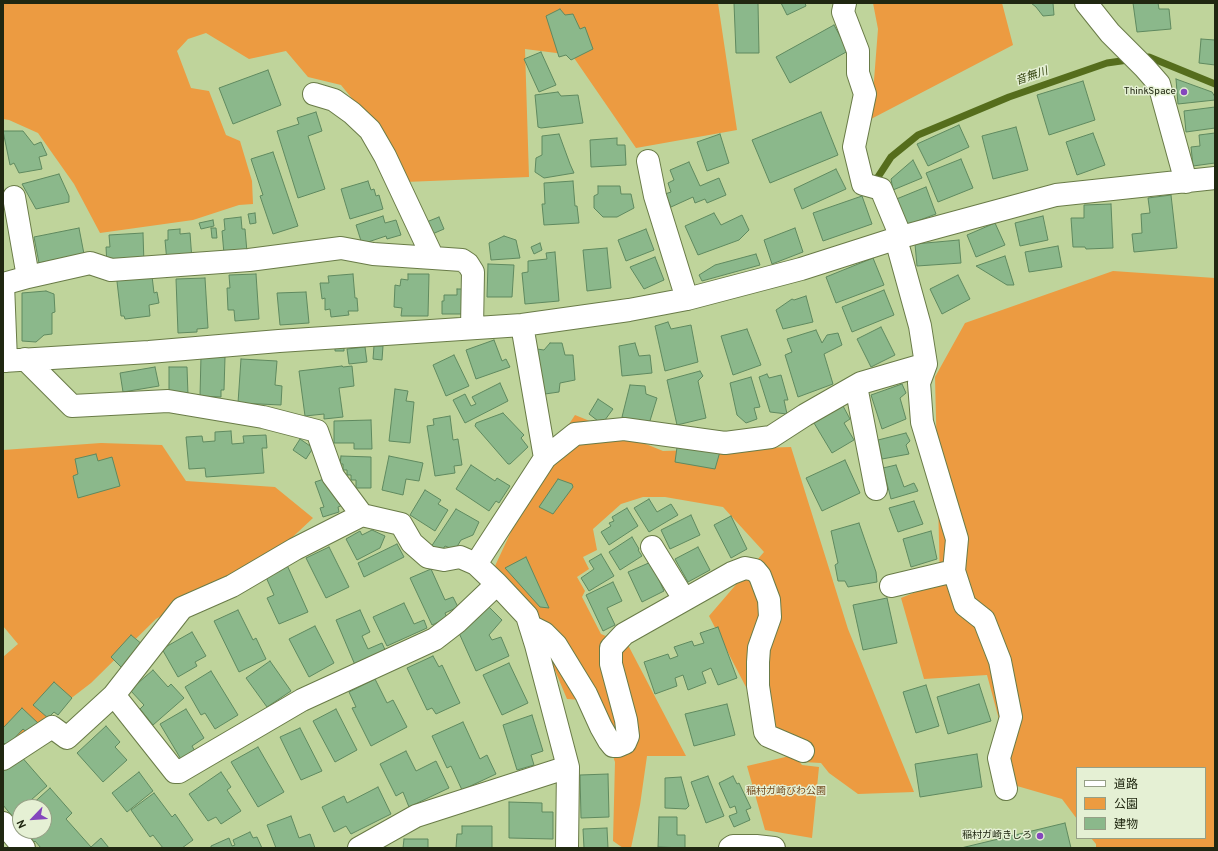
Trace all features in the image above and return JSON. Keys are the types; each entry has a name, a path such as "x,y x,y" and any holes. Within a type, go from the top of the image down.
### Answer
{"street":[{"path":"846,3 843,12 858,51 858,73 865,94 854,147 863,184 881,189 899,238 920,326 926,364 919,383 922,422 957,539 954,570 965,605 984,620 1000,661 1011,717 999,758 1006,789"},
{"path":"1086,3 1110,33 1159,84 1186,182"},
{"path":"314,94 334,100 352,113 370,130 385,156 433,258"},
{"path":"648,161 656,196 687,299"},
{"path":"11,360 149,352 286,340 522,325 629,310 687,299 801,269 899,238 1056,194 1215,178"},
{"path":"14,197 28,277"},
{"path":"472,328 473,272 468,264 462,260 373,254 341,248 249,260 111,270 101,268 90,263 4,284 11,360 72,406 168,401 263,417 317,431 333,476 362,515 401,524 412,543 428,557 444,560 460,557 476,564 497,584 527,616 536,645 568,767 567,848"},
{"path":"522,325 546,458"},
{"path":"476,564 546,458 575,434 624,429 725,443 771,437 805,414 861,383 926,364"},
{"path":"856,386 876,488"},
{"path":"3,759 52,727 67,738 114,695 182,608 232,586 295,550 362,515"},
{"path":"652,547 684,599"},
{"path":"530,626 544,633 556,645 586,694 609,741 614,746 618,746 625,743 628,736 626,720 611,664 611,648 624,634 684,599 732,573 745,568 755,570 760,576 769,600 770,617 759,648 758,662 758,686 765,732 768,736 803,750"},
{"path":"891,586 954,570"},
{"path":"114,695 175,772 179,772 302,700 435,639 458,622 497,584"},
{"path":"359,848 416,816 568,767"},
{"path":"3,823 24,848"},
{"path":"730,848 733,846 774,848"}],"green space":[{"path":"3,3 718,3 737,130 636,148 572,55 525,49 529,177 405,182 367,117 341,85 308,77 286,51 249,59 206,33 188,39 177,51 191,88 209,91 226,135 240,141 252,181 253,204 239,205 193,220 100,233 74,184 38,133 9,120 3,119"},
{"path":"873,3 1002,3 1013,45 871,119 878,29"},
{"path":"1113,271 1215,278 1215,848 1096,848 1096,844 1092,839 1206,839 1206,767 1076,767 1076,818 1062,799 1017,786 987,675 924,679 901,598 940,582 935,377 965,323"},
{"path":"575,415 663,451 791,447 848,629 914,792 858,794 829,773 821,763 803,762 760,714 709,616 764,552 723,507 665,497 643,497 621,504 593,529 597,550 583,557 589,569 577,577 585,591 582,597 601,634 628,645 686,756 647,756 640,805 631,848 623,848 613,841 615,762 603,727 582,700 567,699 531,613 495,566 542,465"},
{"path":"101,443 162,445 186,481 275,487 313,518 282,547 156,619 91,683 26,733 3,739 3,657 18,644 3,626 3,450"},
{"name":"稲村ガ崎びわ公園","path":"794,755 802,765 819,767 812,838 765,830 747,766"}],"building":[{"path":"734,3 758,3 759,53 736,53"},
{"path":"781,3 805,3 806,6 787,15"},
{"path":"1031,3 1053,3 1054,15 1043,16"},
{"path":"1133,3 1158,3 1159,9 1169,9 1171,29 1137,32"},
{"path":"560,9 565,15 573,14 580,29 585,27 593,49 571,60 566,55 559,57 546,16"},
{"path":"834,25 848,51 790,83 776,57"},
{"path":"1201,39 1215,40 1215,65 1199,63"},
{"path":"541,52 556,85 539,92 524,59"},
{"path":"268,70 281,105 233,124 219,88"},
{"path":"1176,79 1212,92 1215,100 1178,104"},
{"path":"1083,81 1095,120 1049,135 1037,95"},
{"path":"558,92 561,96 578,95 583,123 541,128 538,127 535,95"},
{"path":"1215,107 1215,128 1186,132 1184,111"},
{"path":"316,112 322,131 308,136 325,189 298,198 277,131 299,124 297,118"},
{"path":"821,112 838,155 770,183 752,140"},
{"path":"959,125 969,147 928,166 917,144"},
{"path":"1016,127 1028,170 993,179 982,136"},
{"path":"3,131 23,131 34,145 41,142 47,155 39,157 42,169 19,173 14,163 10,165"},
{"path":"1093,133 1105,165 1077,175 1066,142"},
{"path":"1215,133 1215,163 1193,166 1191,147 1200,146 1199,135"},
{"path":"559,134 574,173 544,178 535,172 536,158 542,155 542,136"},
{"path":"720,134 729,163 707,171 697,142"},
{"path":"617,138 617,145 625,145 626,165 591,167 590,140"},
{"path":"273,152 298,226 273,234 260,196 263,195 251,159"},
{"path":"961,159 973,188 938,202 926,173"},
{"path":"913,160 922,178 893,190 891,179"},
{"path":"689,162 700,186 719,178 726,195 707,203 705,199 695,203 693,197 671,207 665,194 671,192 668,183 674,180 670,170"},
{"path":"836,169 846,189 802,209 794,189"},
{"path":"59,174 69,196 69,202 36,209 22,184"},
{"path":"368,181 371,190 374,189 376,196 379,195 383,209 350,219 341,189"},
{"path":"573,181 575,206 577,206 579,223 544,225 542,204 545,204 544,183"},
{"path":"598,186 620,186 621,194 631,194 634,208 617,217 603,217 594,208 594,196 598,194"},
{"path":"926,187 936,214 904,226 894,200"},
{"path":"1171,195 1177,248 1134,252 1132,234 1142,233 1141,214 1150,213 1148,198"},
{"path":"862,196 872,224 823,241 813,213"},
{"path":"1111,204 1113,248 1086,249 1085,247 1073,247 1071,218 1084,218 1084,205"},
{"path":"255,213 256,223 250,224 248,214"},
{"path":"714,213 721,225 742,215 749,230 739,240 698,255 685,226"},
{"path":"383,216 385,223 396,220 401,235 387,239 386,236 362,244 356,225"},
{"path":"1043,216 1048,240 1020,246 1015,223"},
{"path":"241,217 242,229 245,229 247,252 224,254 222,231 225,230 224,219"},
{"path":"439,217 444,229 430,235 424,223"},
{"path":"213,220 214,226 201,229 199,223"},
{"path":"995,223 1005,245 976,257 967,235"},
{"path":"79,228 84,254 39,263 34,237"},
{"path":"211,228 216,228 217,238 212,238"},
{"path":"795,228 803,252 772,264 764,240"},
{"path":"180,229 180,234 190,233 192,260 167,262 165,240 168,240 168,230"},
{"path":"646,229 654,250 626,261 618,240"},
{"path":"143,233 144,264 107,265 106,247 110,247 109,235"},
{"path":"504,236 516,240 520,258 491,260 489,243"},
{"path":"959,240 961,263 917,266 915,244"},
{"path":"540,243 542,250 534,254 531,247"},
{"path":"1058,246 1062,267 1029,272 1025,252"},
{"path":"607,248 611,288 587,291 583,250"},
{"path":"555,252 559,301 525,304 522,273 528,272 528,261 547,259 546,253"},
{"path":"756,254 760,265 702,281 699,275 715,265"},
{"path":"1005,256 1014,285 1007,285 976,266"},
{"path":"655,257 664,280 644,289 630,267"},
{"path":"873,258 884,285 836,303 826,277"},
{"path":"488,264 514,265 512,297 487,297"},
{"path":"116,273 152,276 154,293 157,292 159,303 149,305 150,316 125,319 124,316 121,316"},
{"path":"256,274 259,319 235,321 234,310 228,310 227,288 230,288 229,275"},
{"path":"353,274 355,298 357,298 358,311 348,311 349,315 331,317 330,309 325,310 325,298 322,299 320,283 329,283 328,276"},
{"path":"408,274 429,274 428,316 401,316 402,308 394,307 395,285 400,286 401,279 408,280"},
{"path":"958,275 970,299 942,314 930,289"},
{"path":"205,278 208,328 197,329 197,332 178,333 176,279"},
{"path":"457,289 468,289 468,314 442,314 442,301 444,301 444,295 457,295"},
{"path":"884,290 894,315 852,332 842,307"},
{"path":"46,291 54,294 55,312 52,313 52,334 44,335 36,342 22,341 22,293"},
{"path":"306,292 309,323 280,325 277,293"},
{"path":"806,296 813,322 783,329 776,310 792,299 794,300"},
{"path":"668,322 671,329 691,325 698,362 665,371 655,326"},
{"path":"881,327 895,355 871,367 857,339"},
{"path":"747,329 761,365 733,375 721,336"},
{"path":"816,330 822,343 827,335 838,333 842,345 824,354 833,384 798,397 785,355 792,352 787,339"},
{"path":"494,340 502,361 506,359 510,367 476,379 466,350"},
{"path":"550,343 562,343 565,355 573,355 575,380 560,383 559,392 545,394 537,349 544,350"},
{"path":"635,343 639,356 650,355 652,373 622,376 619,346"},
{"path":"344,346 344,351 335,351 335,347"},
{"path":"374,346 383,346 382,360 373,359"},
{"path":"365,347 367,362 349,364 347,349"},
{"path":"454,355 469,386 446,396 433,365"},
{"path":"201,356 225,357 224,390 221,390 221,397 200,396"},
{"path":"241,359 277,361 275,385 282,386 281,405 238,403"},
{"path":"352,366 354,386 339,388 343,417 324,419 324,414 305,416 299,371"},
{"path":"155,367 159,386 123,392 120,373"},
{"path":"169,367 187,367 188,395 169,395"},
{"path":"700,371 703,376 698,381 706,418 677,425 667,380"},
{"path":"767,374 769,378 781,375 788,400 784,400 787,414 770,412 759,377"},
{"path":"751,377 760,407 754,408 757,419 746,423 737,415 730,383"},
{"path":"500,383 508,401 465,423 453,400 465,394 471,406 476,404 472,397"},
{"path":"902,384 906,393 900,398 906,419 882,429 871,395"},
{"path":"630,385 645,386 646,394 657,398 649,424 622,417"},
{"path":"395,389 408,391 406,401 414,402 410,443 389,441"},
{"path":"598,399 613,409 602,424 589,414"},
{"path":"843,406 850,419 844,423 854,440 832,453 814,423"},
{"path":"503,413 524,435 521,438 528,447 510,464 508,464 475,426 476,423"},
{"path":"450,416 453,440 458,439 462,465 454,466 455,473 435,476 427,426 434,425 433,419"},
{"path":"371,420 372,449 354,449 354,443 334,443 334,421"},
{"path":"231,431 232,444 244,443 243,436 266,435 267,448 262,448 264,473 206,477 205,468 189,469 186,437 202,436 203,442 215,441 215,432"},
{"path":"906,433 910,441 906,445 909,454 882,459 878,440"},
{"path":"300,439 313,448 306,459 293,450"},
{"path":"678,440 721,448 715,469 675,462"},
{"path":"96,454 98,461 112,457 120,486 78,498 73,476 78,474 75,459"},
{"path":"341,456 371,457 371,488 356,488 356,480 351,480 351,475 347,475 347,470 343,470 343,464 340,464"},
{"path":"389,456 423,463 419,481 406,479 403,495 382,490"},
{"path":"845,460 860,493 822,511 806,478"},
{"path":"471,465 495,481 497,478 510,486 499,503 496,501 489,511 456,489"},
{"path":"896,465 904,487 914,483 918,491 891,499 883,468"},
{"path":"327,478 343,505 338,507 339,512 323,517 320,508 324,507 315,482"},
{"path":"558,479 572,484 573,487 553,514 539,507"},
{"path":"425,490 441,500 438,504 448,510 435,531 410,515"},
{"path":"649,499 657,512 671,504 678,515 649,532 634,508"},
{"path":"914,501 923,524 898,532 889,508"},
{"path":"627,508 638,526 609,545 601,532 611,526 609,523 614,521 612,517"},
{"path":"456,509 479,522 473,535 461,540 455,550 445,546 441,552 429,550"},
{"path":"691,515 700,535 670,549 661,530"},
{"path":"731,516 747,549 731,558 714,525"},
{"path":"859,523 876,572 877,582 848,587 845,581 838,581 835,565 838,563 831,531"},
{"path":"372,530 385,536 380,548 357,560 346,539 360,531 362,535"},
{"path":"931,531 937,559 911,567 903,539"},
{"path":"632,537 642,556 620,570 609,552"},
{"path":"397,544 404,557 364,577 358,563"},
{"path":"329,547 349,587 326,598 306,558"},
{"path":"698,547 710,570 688,582 675,559"},
{"path":"601,554 614,576 589,591 581,578 594,569 589,561"},
{"path":"526,557 549,608 540,607 505,568"},
{"path":"651,562 664,591 642,602 628,572"},
{"path":"287,565 308,612 279,624 267,598 274,595 265,575"},
{"path":"431,569 445,600 453,597 458,607 445,613 447,618 432,625 410,578"},
{"path":"613,582 622,601 607,608 615,625 603,631 586,595"},
{"path":"887,598 897,643 863,650 853,605"},
{"path":"404,603 414,624 424,620 427,628 387,646 373,617"},
{"path":"488,606 502,620 489,635 492,640 501,637 509,656 476,671 459,633"},
{"path":"238,610 253,640 256,638 266,659 239,672 214,621"},
{"path":"360,610 370,632 362,636 368,649 382,643 386,652 355,665 336,620"},
{"path":"315,626 334,663 309,677 289,639"},
{"path":"718,627 737,678 718,685 711,668 702,672 706,683 688,690 683,675 675,678 677,686 655,694 644,662 668,654 670,659 678,656 674,647 692,641 694,646 704,643 700,633"},
{"path":"192,632 206,656 195,662 197,666 178,677 162,649"},
{"path":"131,635 143,645 122,668 111,657"},
{"path":"433,656 439,667 442,665 460,703 436,714 432,708 427,710 407,668"},
{"path":"270,661 291,691 267,707 246,678"},
{"path":"509,663 528,703 502,715 483,675"},
{"path":"153,670 168,687 171,684 184,698 153,725 140,709 144,705 130,690"},
{"path":"211,671 238,715 215,729 205,713 201,715 185,687"},
{"path":"375,679 387,703 393,700 407,727 371,746 352,708 356,707 349,692"},
{"path":"54,682 72,698 58,715 54,712 48,718 33,705"},
{"path":"979,684 991,721 948,734 937,697"},
{"path":"926,685 939,726 916,733 903,692"},
{"path":"727,704 735,735 694,746 685,714"},
{"path":"22,708 39,724 29,734 23,729 7,746 3,742 3,728"},
{"path":"186,709 204,738 192,746 196,753 182,761 160,724"},
{"path":"336,709 357,750 335,762 313,721"},
{"path":"532,715 543,751 531,755 534,765 517,770 503,725"},
{"path":"463,722 480,759 487,755 496,774 462,790 451,766 447,768 432,736"},
{"path":"106,726 120,742 115,747 127,760 103,782 77,753"},
{"path":"300,728 322,771 301,780 280,737"},
{"path":"258,747 284,792 258,807 231,762"},
{"path":"406,751 416,771 436,761 449,788 409,807 403,792 396,796 380,764"},
{"path":"977,754 982,787 920,797 915,764"},
{"path":"20,755 47,786 32,799 12,799 12,816 3,805 3,769"},
{"path":"139,772 153,791 127,812 112,793"},
{"path":"221,772 231,787 227,790 241,811 221,824 216,817 208,821 189,794"},
{"path":"608,774 609,817 581,818 580,775"},
{"path":"708,776 724,816 706,823 691,782"},
{"path":"733,776 737,784 739,783 751,808 746,810 750,820 734,827 729,816 737,813 735,806 730,808 719,783"},
{"path":"681,777 689,806 686,809 665,808 665,778"},
{"path":"378,787 391,814 351,834 346,826 334,832 322,807 344,796 347,803"},
{"path":"50,788 72,813 66,819 91,847 101,838 109,848 41,848 35,841 32,844 27,839 52,839 52,799 38,799"},
{"path":"154,793 172,817 175,814 193,840 182,848 163,848 153,835 150,837 131,810"},
{"path":"509,802 542,803 542,812 553,812 553,839 509,838"},
{"path":"291,816 299,838 310,834 315,848 276,848 267,825"},
{"path":"659,817 677,817 677,835 685,835 685,848 658,847"},
{"name":"稲村ガ崎きしろ","path":"1065,823 1071,848 961,848"},
{"path":"462,826 492,826 492,848 456,848 457,834 462,834"},
{"path":"607,828 608,848 584,848 583,829"},
{"path":"250,832 253,838 257,837 262,848 211,848 211,846 229,838 232,846 235,845 233,840"},
{"path":"404,839 428,839 428,848 403,848"}],"waterway":[{"name":"音無川","path":"876,180 891,157 918,135 1009,97 1107,63 1149,57 1215,84"}],"place":[{"name":"ThinkSpace","path":"1184,92"},
{"name":"稲村ガ崎きしろ","path":"1040,836"}]}
